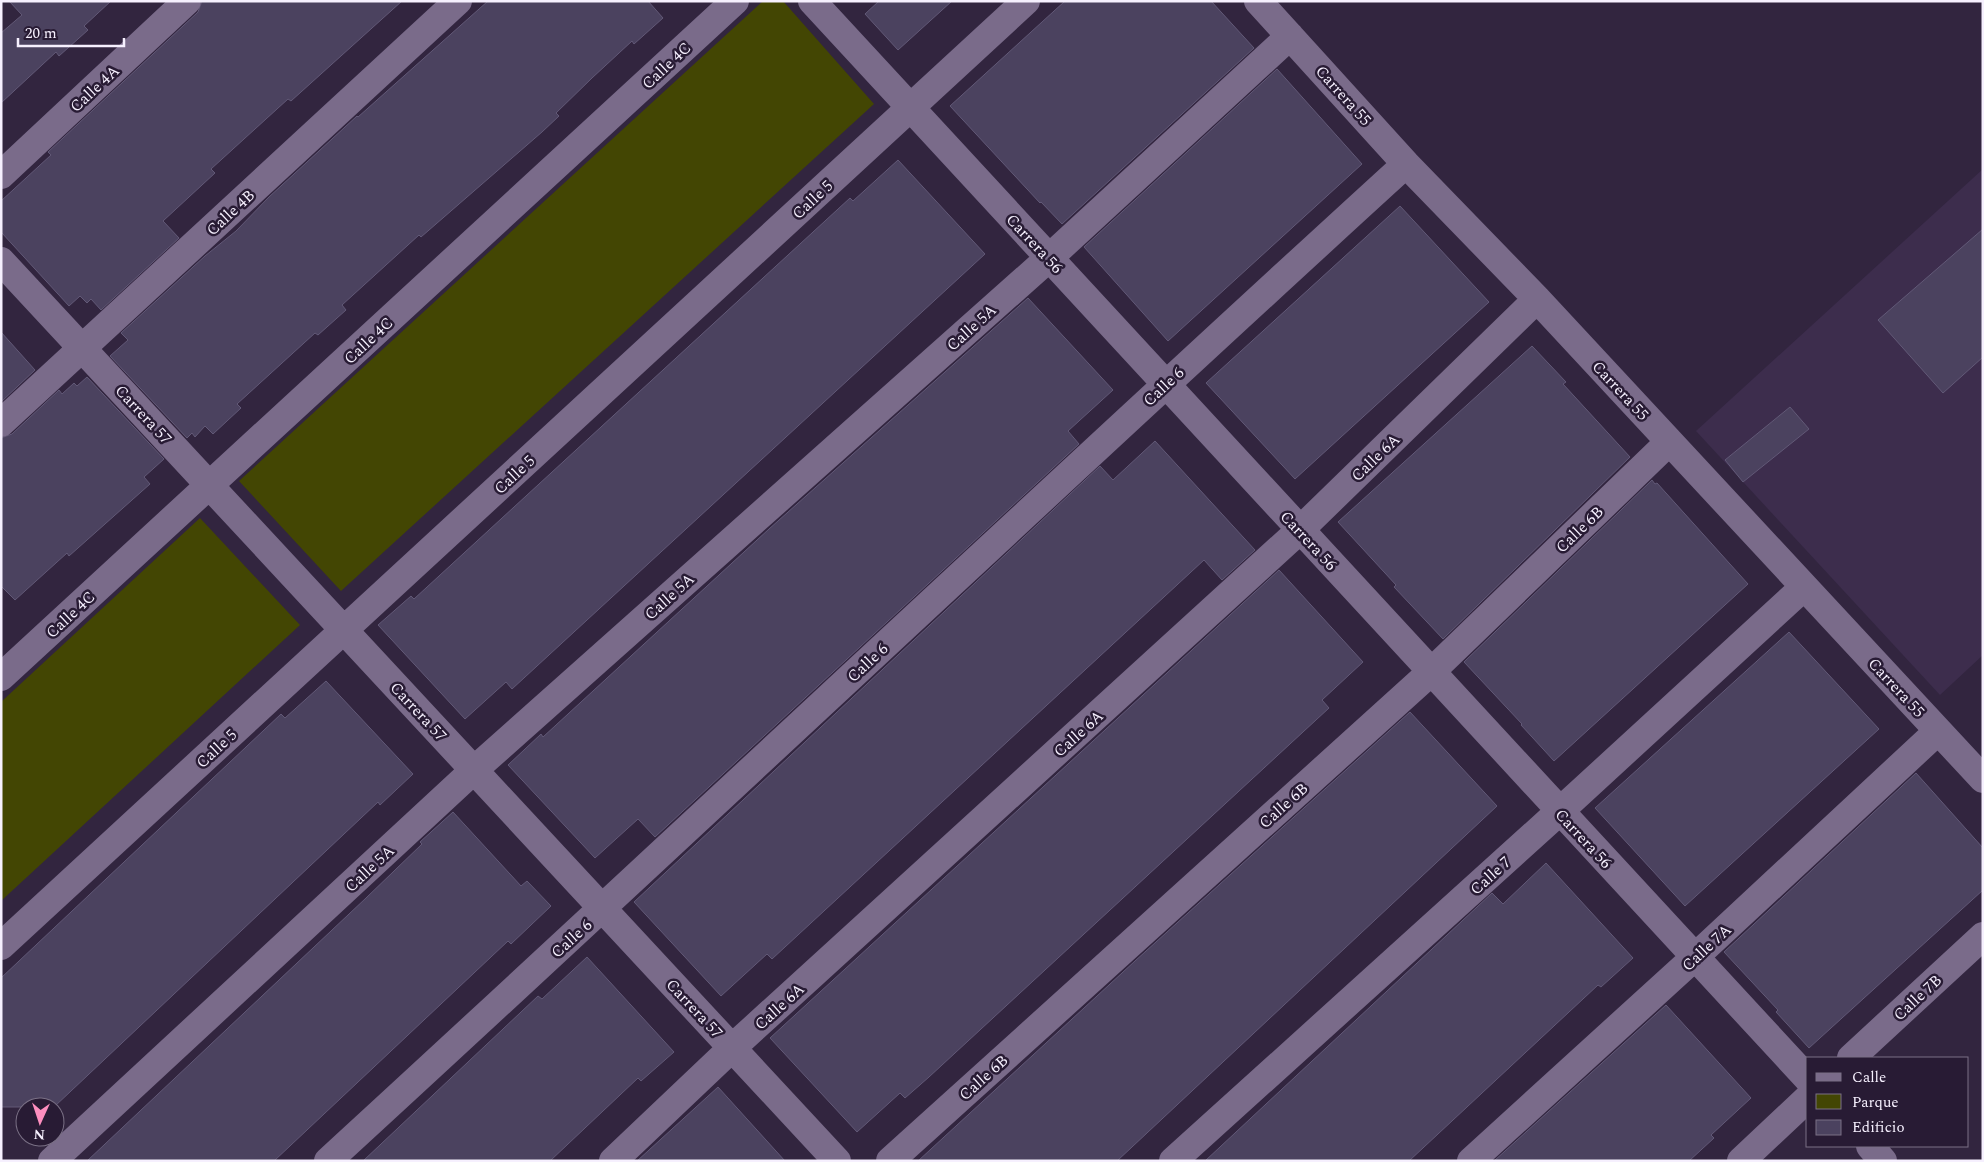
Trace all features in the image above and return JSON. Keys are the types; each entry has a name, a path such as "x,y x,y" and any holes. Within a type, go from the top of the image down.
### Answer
{"street":[{"name":"Calle 4A","path":"1,175 187,1"},
{"name":"Calle 4B","path":"1,423 458,1"},
{"name":"Calle 4C","path":"1,677 735,1"},
{"name":"Carrera 56","path":"812,1 1806,1077"},
{"name":"Calle 5","path":"1,946 1026,1"},
{"name":"Carrera 55","path":"1258,1 1406,164 1537,299 1983,779"},
{"name":"Calle 5A","path":"52,1161 474,770 1049,258 1290,36"},
{"name":"Calle 6","path":"328,1161 603,909 1165,384 1406,164"},
{"name":"Carrera 57","path":"1,261 837,1161"},
{"name":"Calle 6A","path":"613,1161 732,1048 1300,530 1537,299"},
{"name":"Calle 6B","path":"890,1161 1431,672 1670,442"},
{"name":"Calle 7","path":"1173,1161 1560,811 1804,586"},
{"name":"Calle 7A","path":"1471,1161 1695,957 1938,731"},
{"name":"Calle 7B","path":"1852,1057 1983,936"},
{"path":"1741,1161 1806,1100"},
{"path":"1871,1147 1883,1161"}],"shaded area":[{"path":"1983,169 1983,655 1940,695 1696,431"}],"green space":[{"path":"763,1 783,1 874,104 341,591 239,481"},
{"path":"200,518 300,625 1,901 1,702"}],"building":[{"path":"9,1 111,1 84,26 88,30 59,56 56,52 1,103 1,33 22,15"},
{"path":"202,1 402,1 291,101 288,99 211,169 215,173 163,221 179,238 101,310 91,299 87,303 80,296 69,306 1,232 1,201 51,155 48,152 198,12"},
{"path":"488,1 648,1 663,18 634,44 632,41 592,78 556,113 559,116 542,132 421,237 419,235 342,305 346,310 318,335 315,333 237,404 241,408 213,434 205,426 195,437 192,433 187,438 110,356 128,340 121,333 205,256 236,231 269,197 357,116"},
{"path":"879,1 952,1 898,50 865,14"},
{"path":"1065,1 1211,1 1254,48 1062,224 950,106"},
{"path":"1277,69 1362,164 1168,341 1084,247"},
{"path":"898,160 985,254 512,689 506,682 465,719 378,625 411,596 414,599 850,198 853,201"},
{"path":"1400,206 1489,302 1295,479 1206,383"},
{"path":"1983,229 1983,357 1943,393 1878,320"},
{"path":"1028,298 1113,390 1068,431 1079,444 655,837 638,819 595,858 508,765 541,734 543,737 769,529"},
{"path":"1,332 35,370 1,402"},
{"path":"1532,346 1566,382 1563,384 1630,457 1443,639 1394,587 1396,585 1338,522"},
{"path":"87,377 164,459 144,477 150,484 69,556 67,553 15,600 1,586 1,438 12,434 59,390 62,394 74,383 77,386"},
{"path":"1790,407 1809,429 1743,482 1725,460"},
{"path":"1155,441 1255,550 1222,580 1204,560 772,959 767,954 721,996 634,902 1100,466 1113,480"},
{"path":"1652,480 1655,484 1657,483 1748,584 1554,761 1464,662"},
{"path":"1279,570 1363,662 1322,700 1329,708 929,1077 905,1098 900,1093 857,1132 770,1038"},
{"path":"1789,632 1879,729 1685,906 1595,808"},
{"path":"326,681 413,774 380,805 378,802 65,1097 15,1097 15,1107 1,1107 1,978 281,714 285,718"},
{"path":"1410,712 1497,806 1117,1161 918,1161 1135,961"},
{"path":"1916,773 1983,848 1983,890 1809,1048 1776,1012 1778,1010 1724,952"},
{"path":"453,812 521,886 527,881 551,906 511,944 508,941 274,1161 87,1161 366,898 422,844 420,842"},
{"path":"1546,863 1633,958 1601,987 1598,985 1409,1161 1205,1161 1492,893 1503,904"},
{"path":"587,957 674,1052 641,1081 638,1078 550,1161 363,1161 538,996 542,999"},
{"path":"1666,1005 1751,1098 1711,1135 1714,1138 1689,1161 1494,1161"},
{"path":"718,1087 785,1161 637,1161"}]}
